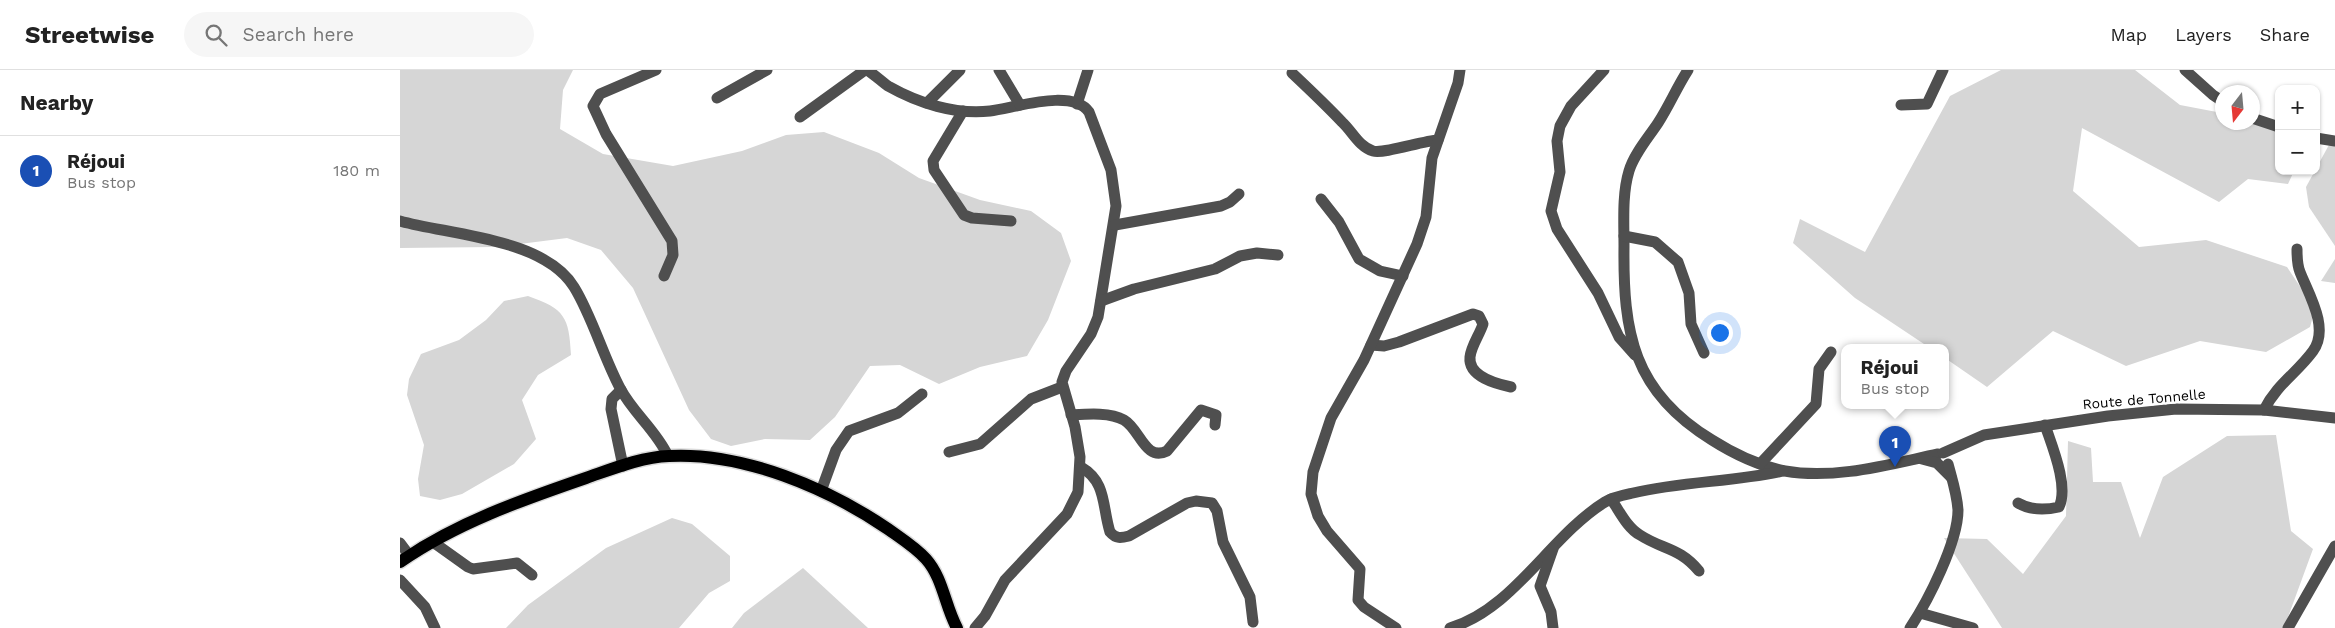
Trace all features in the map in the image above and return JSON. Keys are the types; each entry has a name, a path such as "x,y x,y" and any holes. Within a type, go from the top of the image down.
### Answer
{"main road":[{"path":"405,558 433,542 504,508 623,466 668,456 710,457 734,462 821,491 863,512 914,547 927,560 938,578 957,628"}],"street":[{"path":"656,70 600,94 593,106 606,134 672,241 673,255 664,276"},
{"path":"717,98 768,70"},
{"path":"800,117 866,70 906,96 963,111 989,111 1060,100 1077,104 1089,112 1111,170 1116,206 1115,225 1101,301 1094,326 1066,371 1062,387 1075,427 1081,467 1078,492 1067,514 1005,580 985,616 975,628"},
{"path":"927,102 960,70"},
{"path":"999,70 1020,106"},
{"path":"1077,104 1088,70"},
{"path":"1396,628 1364,607 1358,600 1360,569 1327,532 1318,516 1311,494 1313,472 1331,418 1371,345 1403,276 1426,217 1432,158 1458,83 1460,70"},
{"path":"1604,70 1571,106 1560,126 1557,141 1560,172 1550,211 1557,229 1598,293 1619,337 1637,356"},
{"path":"1688,70 1629,171 1624,236 1623,283 1627,320 1637,356 1652,388 1676,413 1701,434 1726,449 1760,464 1785,471"},
{"path":"1901,105 1927,104 1943,70"},
{"path":"2185,70 2215,97"},
{"path":"1292,73 1362,144 1372,151 1438,140"},
{"path":"963,111 933,161 934,170 964,215 972,218 1011,220"},
{"path":"2260,121 2275,126"},
{"path":"2320,139 2335,141"},
{"path":"1115,225 1221,206 1230,202 1239,194"},
{"path":"1320,199 1340,222 1359,259 1380,270 1403,276"},
{"path":"400,221 486,238 520,248 562,272 574,287 621,390 661,440 668,456"},
{"path":"1624,236 1655,242 1667,250 1678,262 1689,293 1691,324 1704,354"},
{"path":"2264,410 2274,392 2314,350 2318,340 2317,314 2308,286 2299,272 2297,249"},
{"path":"1101,301 1134,289 1215,269 1240,256 1257,253 1278,255"},
{"path":"1371,345 1384,346 1399,342 1473,314 1479,316 1483,324 1470,357 1471,363 1490,382 1511,387"},
{"path":"1760,464 1816,404 1819,368 1831,352"},
{"path":"949,452 980,444 1031,399 1062,387"},
{"path":"621,390 612,400 611,409 623,466"},
{"path":"821,491 836,450 848,431 898,413 922,394"},
{"name":"Route de Tonnelle","path":"1943,460 1959,445 1984,435 2045,425 2184,409 2264,410 2335,418"},
{"path":"1071,415 1116,416 1130,424 1153,453 1161,454 1167,451 1201,410 1216,415 1215,425"},
{"path":"2018,503 2034,508 2051,509 2059,507 2062,502 2059,470 2045,425"},
{"path":"1450,628 1473,619 1484,612 1554,548 1583,518 1611,499 1657,487 1746,479 1785,471 1841,471 1875,468 1920,458 1943,460 1951,477 1957,500 1956,523 1944,559 1920,613 1910,628"},
{"path":"1081,467 1090,472 1098,482 1103,494 1110,532 1113,536 1120,538 1129,536 1187,503 1196,501 1212,503 1217,511 1223,542 1250,597 1253,622"},
{"path":"1611,499 1634,531 1655,543 1677,551 1689,559 1699,571"},
{"path":"433,542 473,569 517,562 532,575"},
{"path":"400,543 405,558"},
{"path":"2288,628 2335,546"},
{"path":"1553,628 1551,612 1540,586 1554,548"},
{"path":"400,580 425,606 435,628"},
{"path":"1920,613 1973,628"}],"shaded area":[{"path":"400,70 573,70 563,90 560,129 603,154 673,166 742,151 786,135 824,132 879,153 919,178 980,200 1031,211 1061,233 1071,261 1048,320 1027,356 980,367 939,384 900,365 870,366 835,417 810,440 765,439 731,446 711,439 689,410 633,288 601,250 567,238 495,247 400,248"},
{"path":"2001,70 2135,70 2180,105 2215,112 2215,130 2260,130 2260,124 2275,125 2275,175 2292,175 2288,184 2248,179 2219,202 2082,128 2073,191 2139,247 2206,240 2287,267 2315,309 2310,327 2266,352 2200,341 2126,366 2053,331 1987,387 1949,361 1949,344 1924,344 1855,298 1793,243 1800,219 1865,252 1950,96"},
{"path":"2335,139 2335,246 2309,207 2306,187 2313,175 2320,175 2320,161 2330,143"},
{"path":"2335,259 2335,283 2321,281"},
{"path":"528,296 550,305 563,316 569,332 571,355 538,375 522,400 536,439 514,464 462,494 440,500 420,496 418,479 424,445 407,395 409,379 421,354 459,340 486,320 504,301"},
{"path":"2276,435 2291,531 2313,549 2284,628 2002,628 1944,538 1987,539 2023,574 2066,516 2068,441 2091,448 2093,482 2121,482 2140,538 2163,477 2227,436"},
{"path":"672,518 692,524 730,556 730,581 709,593 679,628 506,628 528,605 606,548"},
{"path":"803,568 868,628 732,628 744,613"}],"place":[{"name":"Réjoui","path":"1895,467"}]}
